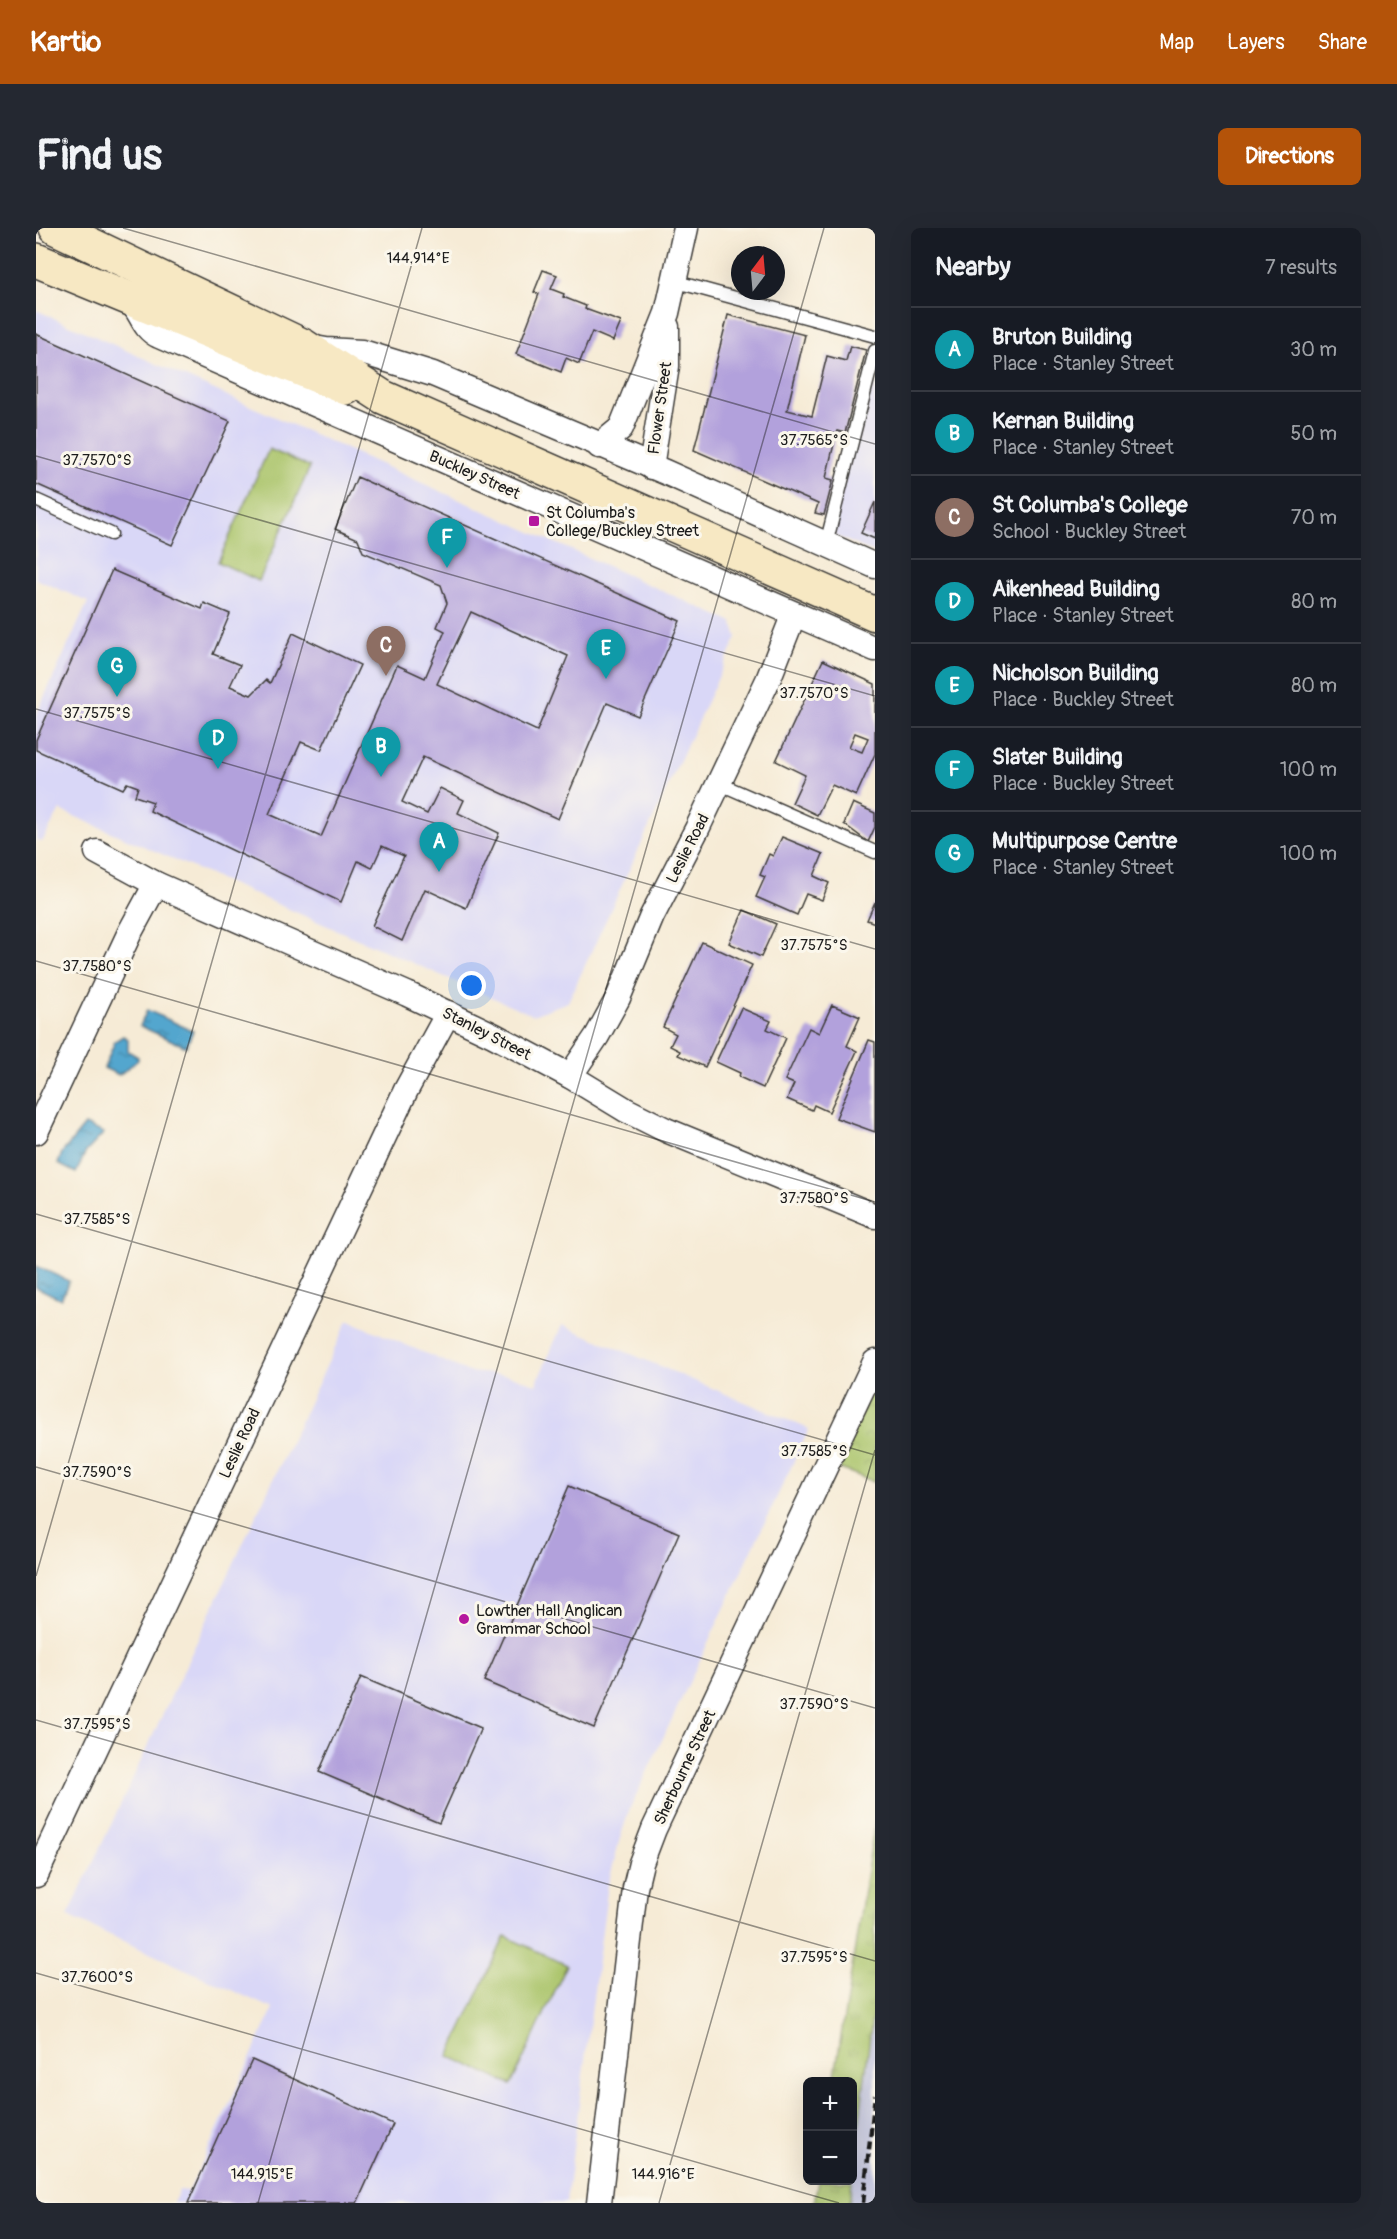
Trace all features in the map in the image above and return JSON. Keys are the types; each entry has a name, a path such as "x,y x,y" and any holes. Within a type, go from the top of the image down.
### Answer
{"main road":[{"name":"Buckley Street","path":"56,228 304,346 383,397 875,614"},
{"name":"Buckley Street","path":"36,261 329,383 383,397"}],"street":[{"name":"Flower Street","path":"599,446 621,428 667,313 686,228"},
{"name":"Buckley Street","path":"123,296 136,307 147,328 159,336 875,649"},
{"name":"Flower Street","path":"651,467 667,366 667,313"},
{"name":"Buckley Street","path":"304,346 362,352 418,368 875,566"},
{"name":"Leslie Road","path":"570,1076 618,999 652,916 768,680 794,614"},
{"name":"Stanley Street","path":"97,852 156,884 448,1013 570,1076 626,1110 666,1130 875,1216"},
{"path":"36,1132 129,932 156,884"},
{"name":"Leslie Road","path":"36,1875 406,1090 448,1013"},
{"name":"Sherbourne Street","path":"598,2203 635,1888 641,1863 654,1829 875,1362"}],"lane":[{"path":"674,281 875,336"},
{"path":"826,544 875,351"},
{"path":"36,500 111,534"},
{"path":"718,783 875,852"}],"shaded area":[{"path":"36,310 732,622 737,637 568,1002 533,1015 60,810 42,842 36,840 36,715 88,602 36,579"},
{"path":"875,339 875,553 827,532"},
{"name":"Lowther Hall Anglican Grammar School","path":"348,1320 469,1372 507,1375 536,1384 562,1325 809,1429 630,1808 620,1838 608,1885 566,2203 173,2203 179,2190 189,2191 273,2009 68,1916"},
{"path":"875,1995 875,2203 849,2203 851,2185 857,2185 857,2140"}],"green space":[{"path":"269,449 310,467 259,581 218,562"},
{"path":"875,1381 875,1482 830,1465"},
{"path":"875,1820 875,1995 857,2141 857,2077 835,2077"},
{"path":"505,1936 567,1965 511,2085 449,2056"},
{"path":"817,2185 851,2185 849,2203 814,2203"}],"water":[{"path":"147,1010 193,1031 186,1047 140,1026"},
{"path":"123,1036 128,1039 128,1051 138,1057 138,1060 119,1075 104,1068 115,1041"},
{"path":"85,1125 104,1133 86,1152 76,1173 58,1164 62,1153"},
{"path":"36,1266 69,1281 61,1299 36,1287"}],"building":[{"path":"543,270 557,275 551,289 564,294 563,297 586,306 585,309 621,322 613,341 592,332 579,364 566,358 561,372 516,354 539,294 534,292"},
{"path":"728,315 805,335 787,410 812,416 827,356 846,361 850,346 866,350 845,433 837,431 826,478 833,480 824,515 815,513 818,504 694,450"},
{"path":"36,334 230,421 172,545 36,484"},
{"path":"357,477 680,621 638,716 607,703 558,819 423,757 402,802 427,814 440,788 464,800 458,813 499,833 466,908 425,889 402,941 372,926 404,856 382,846 372,868 358,861 341,902 150,811 153,802 135,796 138,787 127,783 123,789 36,750 36,740 112,570 202,609 204,603 230,614 213,654 240,665 230,686 251,695 266,680 270,683 293,633 360,665 321,750 301,742 269,814 321,837 397,665 425,678 445,631 437,627 447,603 441,585 363,552 358,539 335,529","holes":["471,612 568,656 537,731 437,684"]},
{"path":"875,502 875,539 861,533"},
{"path":"823,660 875,684 875,754 856,796 832,785 817,815 792,803 805,775 776,761","holes":["855,733 868,738 862,752 849,747"]},
{"path":"853,803 875,813 875,827 868,842 844,824"},
{"path":"782,837 823,854 814,876 829,883 822,900 806,894 797,915 756,897 765,877 760,875 769,854 773,856"},
{"path":"875,902 875,923 867,920"},
{"path":"744,910 776,924 761,957 729,943"},
{"path":"702,942 752,965 705,1067 678,1055 680,1051 670,1046 676,1034 663,1027"},
{"path":"832,1005 860,1017 847,1046 857,1051 829,1112 814,1105 812,1110 787,1099 794,1084 785,1080 809,1028 819,1033"},
{"path":"741,1008 771,1021 767,1029 786,1038 763,1088 739,1077 740,1073 716,1062"},
{"path":"869,1040 875,1042 875,1132 836,1118"},
{"path":"569,1486 679,1533 594,1728 484,1681"},
{"path":"361,1677 481,1728 439,1823 319,1772"},
{"path":"252,2060 393,2124 357,2203 188,2203"}],"railway":[{"path":"863,2203 875,2095"}],"place":[{"name":"St Columba's College/Buckley Street","path":"534,521"},
{"name":"Slater Building","path":"447,568"},
{"name":"St Columba's College","path":"386,676"},
{"name":"Nicholson Building","path":"606,679"},
{"name":"Multipurpose Centre","path":"117,697"},
{"name":"Aikenhead Building","path":"218,769"},
{"name":"Kernan Building","path":"381,777"},
{"name":"Bruton Building","path":"439,872"},
{"name":"Lowther Hall Anglican Grammar School","path":"464,1619"}]}
